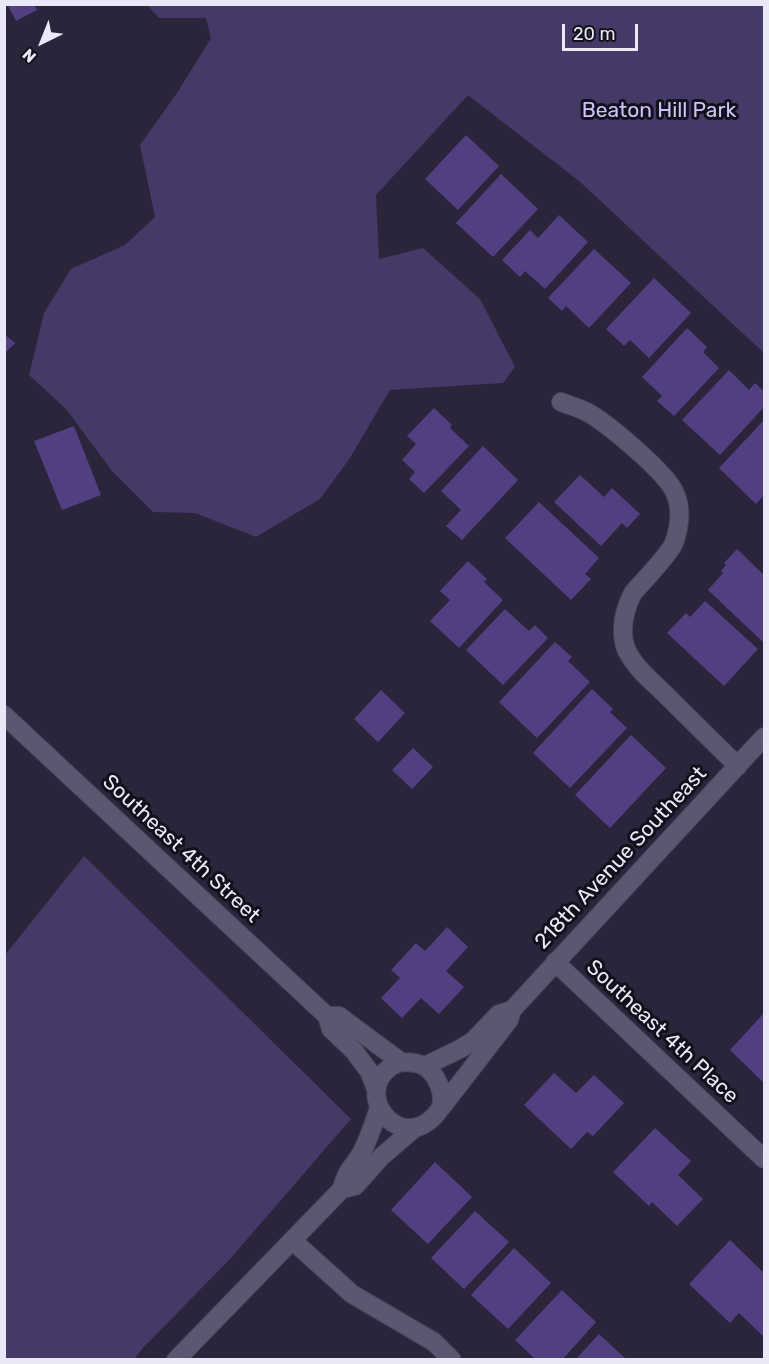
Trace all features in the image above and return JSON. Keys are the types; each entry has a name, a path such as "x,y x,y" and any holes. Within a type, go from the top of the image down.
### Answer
{"street":[{"path":"561,402 586,411 609,427 670,482 675,491 680,516 673,544 629,601 624,629 627,650 643,672 738,766"},
{"name":"Southeast 4th Street","path":"4,716 327,1016 331,1029 354,1051 369,1071 376,1089"},
{"name":"218th Avenue Southeast","path":"441,1108 508,1020 512,1010 765,737"},
{"name":"Southeast 4th Place","path":"555,962 765,1159"},
{"name":"218th Avenue Southeast","path":"425,1066 473,1041 499,1014 512,1010"},
{"name":"Southeast 4th Street","path":"327,1016 339,1016 401,1062"},
{"path":"342,1189 355,1186 381,1157 416,1127 435,1116 441,1108 442,1096 434,1075 425,1066 414,1062 401,1062 389,1068 381,1076 376,1089 376,1099 384,1116 390,1121 403,1127 416,1127"},
{"path":"176,1359 342,1189 344,1179 370,1135 379,1108"},
{"path":"293,1241 352,1294 434,1342 452,1359"}],"green space":[{"name":"Beaton Hill Park","path":"147,5 764,5 764,353 579,181 468,95 376,195 379,259 423,248 480,299 515,367 503,383 390,390 350,458 320,499 256,537 195,513 153,512 112,471 66,409 29,375 44,313 71,269 125,245 155,217 140,145 177,93 211,38 206,18 159,18"},
{"path":"84,856 351,1119 230,1259 134,1359 5,1359 5,955"}],"building":[{"path":"7,4 38,4 35,6 37,10 16,21"},
{"path":"466,135 499,166 458,210 425,179"},
{"path":"501,174 538,209 493,257 456,223"},
{"path":"559,215 588,242 545,289 525,271 520,277 502,260 530,230 538,238"},
{"path":"594,249 631,283 589,328 566,306 562,311 548,298"},
{"path":"654,278 691,313 649,358 630,340 624,346 606,329"},
{"path":"687,328 707,347 703,352 719,368 674,416 657,401 662,396 642,377"},
{"path":"4,334 15,343 4,354"},
{"path":"729,370 749,390 755,383 764,391 764,407 720,455 682,420"},
{"path":"434,408 469,446 424,493 409,479 415,472 402,460 416,444 407,436"},
{"path":"764,420 764,495 756,504 719,468"},
{"path":"74,426 101,495 62,510 34,441"},
{"path":"483,446 518,480 462,540 446,526 461,510 441,491"},
{"path":"580,475 604,497 612,488 640,514 627,528 622,523 601,546 554,502"},
{"path":"539,502 599,558 585,574 591,579 571,600 505,538"},
{"path":"737,549 764,575 763,642 708,590 723,573 721,571 726,565 724,563"},
{"path":"468,561 487,579 484,582 503,600 459,648 430,621 450,600 440,591"},
{"path":"705,601 758,649 724,686 667,633 686,613 690,617"},
{"path":"505,609 529,631 535,625 548,638 503,685 466,650"},
{"path":"555,642 572,657 568,661 590,682 537,738 499,702"},
{"path":"592,689 613,709 610,712 627,728 570,788 533,753"},
{"path":"381,690 405,713 378,742 354,719"},
{"path":"631,735 666,768 610,828 575,795"},
{"path":"413,748 433,767 412,789 392,770"},
{"path":"447,927 468,947 446,971 464,987 439,1014 421,998 402,1018 381,998 400,978 391,970 416,943 425,951"},
{"path":"764,1013 764,1083 730,1050"},
{"path":"554,1073 576,1093 594,1075 624,1103 593,1136 587,1132 571,1149 524,1105"},
{"path":"655,1128 691,1161 678,1175 703,1199 677,1226 652,1202 649,1206 613,1172"},
{"path":"435,1162 472,1197 428,1244 391,1210"},
{"path":"475,1211 509,1242 464,1289 431,1258"},
{"path":"730,1240 764,1273 763,1336 739,1313 730,1323 689,1284"},
{"path":"514,1248 551,1283 508,1329 471,1295"},
{"path":"562,1290 596,1322 562,1360 536,1360 515,1340"},
{"path":"599,1334 627,1360 575,1360"}]}
